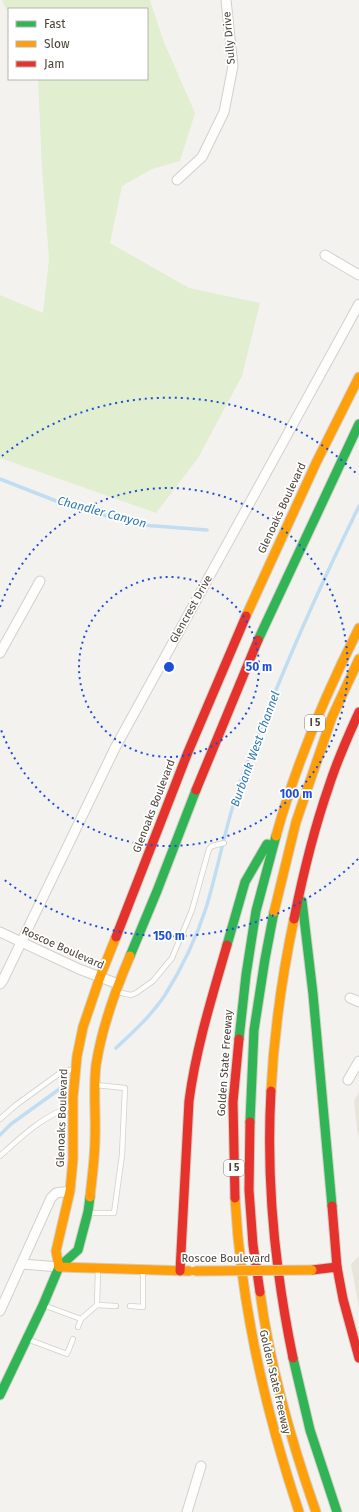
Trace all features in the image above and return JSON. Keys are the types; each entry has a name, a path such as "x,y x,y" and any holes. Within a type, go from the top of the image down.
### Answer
{"main road":[{"name":"Glenoaks Boulevard","path":"59,1267 56,1251 70,1191 73,1159 75,1069 83,1027 100,977 188,752 233,643 316,463 359,377"},
{"name":"Glenoaks Boulevard","path":"0,1395 43,1305 59,1267 78,1250 88,1212 94,1144 96,1066 102,1035 116,988 157,891 208,760 253,651 335,472 359,424"},
{"name":"Golden State Freeway","path":"299,1512 285,1475 261,1384 244,1294 235,1200 233,1106 241,1008 259,896 280,821 310,736 340,664 359,628"},
{"path":"316,1512 297,1457 265,1331 254,1245 249,1190 251,1081 254,1030 265,959 279,888 294,830 332,717 359,659"},
{"name":"Golden State Freeway","path":"338,1512 330,1493 309,1425 293,1362 275,1244 271,1184 270,1128 272,1065 283,976 300,888 317,823 338,762 359,712"},
{"path":"258,1170 261,1059 267,1000 276,941 286,892 303,830 323,766 334,738"},
{"path":"180,1270 189,1101 201,1037 245,882 280,821"},
{"path":"300,888 313,994 337,1267 343,1299 359,1358"},
{"path":"261,1232 275,1335 296,1425 324,1512"},
{"name":"Roscoe Boulevard","path":"59,1267 195,1271 312,1270 337,1267"}],"street":[{"name":"Sully Drive","path":"177,180 202,157 224,112 233,66 226,0"},
{"path":"325,255 359,275"},
{"name":"Glencrest Drive","path":"0,984 115,748 359,304"},
{"path":"0,653 40,581"},
{"name":"Roscoe Boulevard","path":"0,932 79,969 100,977 116,988"},
{"path":"350,998 359,1002"},
{"path":"348,1080 359,1060"},
{"path":"0,1311 51,1198 56,1193 70,1191"},
{"name":"Roscoe Boulevard","path":"22,1264 59,1267"},
{"path":"187,1512 202,1466"}],"lane":[{"path":"116,988 131,994 136,993 153,981 172,958 192,910 209,849 212,846 224,843"},
{"path":"0,1120 16,1105 60,1073 75,1069"},
{"path":"88,1212 114,1214 122,1147 125,1088 95,1084"},
{"path":"0,1156 25,1134 49,1116 73,1106"},
{"path":"78,1327 81,1320 97,1305 98,1268"},
{"path":"130,1306 143,1306 143,1269"},
{"path":"43,1305 81,1320"},
{"path":"97,1305 116,1306"},
{"path":"27,1339 67,1354 73,1339"}],"shaded area":[{"path":"359,1092 359,1138 354,1101"},
{"path":"359,1256 359,1308 351,1264"}],"green space":[{"path":"2,0 150,0 163,40 195,113 180,161 152,169 122,186 110,243 189,288 260,303 242,376 198,458 156,513 0,458 0,295 43,313 49,259 42,169 38,80 148,80 148,8 8,8 8,13"}],"waterway":[{"name":"Chandler Canyon","path":"0,479 69,506 142,525 207,530"},
{"name":"Burbank West Channel","path":"116,1048 160,1003 193,942 211,892 236,796 254,745 296,642 359,506"},
{"name":"Burbank West Channel","path":"0,1135 11,1124 61,1088"}],"traffic: fast":[{"path":"258,640 359,424"},
{"path":"130,956 196,790"},
{"path":"239,1039 246,975 256,911 276,836"},
{"path":"227,945 245,882 267,844"},
{"path":"302,901 313,994 332,1206"},
{"path":"250,1122 254,1030 274,912"},
{"path":"0,1395 43,1305 59,1267 78,1250 88,1212 90,1197"},
{"path":"293,1358 310,1430 337,1512"}],"traffic: slow":[{"path":"246,616 316,463 359,377"},
{"path":"276,836 312,730 334,679 359,628"},
{"path":"274,912 296,822 332,717 359,659"},
{"path":"271,1091 279,1005 294,919"},
{"path":"59,1267 56,1251 70,1191 73,1159 73,1097 77,1056 83,1027 100,977 116,937"},
{"path":"90,1197 95,1145 96,1065 110,1009 130,956"},
{"path":"235,1198 243,1278 256,1357 265,1396 299,1512"},
{"path":"59,1267 189,1271"},
{"path":"195,1271 312,1270"},
{"path":"260,1292 269,1348 282,1404 316,1512"}],"traffic: jam":[{"path":"116,937 188,752 246,616"},
{"path":"196,790 258,640"},
{"path":"294,919 318,819 339,758 359,712"},
{"path":"180,1271 189,1101 200,1042 227,945"},
{"path":"235,1198 233,1102 239,1039"},
{"path":"271,1091 270,1158 273,1225 281,1292 293,1358"},
{"path":"250,1122 249,1190 253,1245 260,1292"},
{"path":"332,1206 337,1267"},
{"path":"312,1270 337,1267 343,1299 359,1358"}]}
